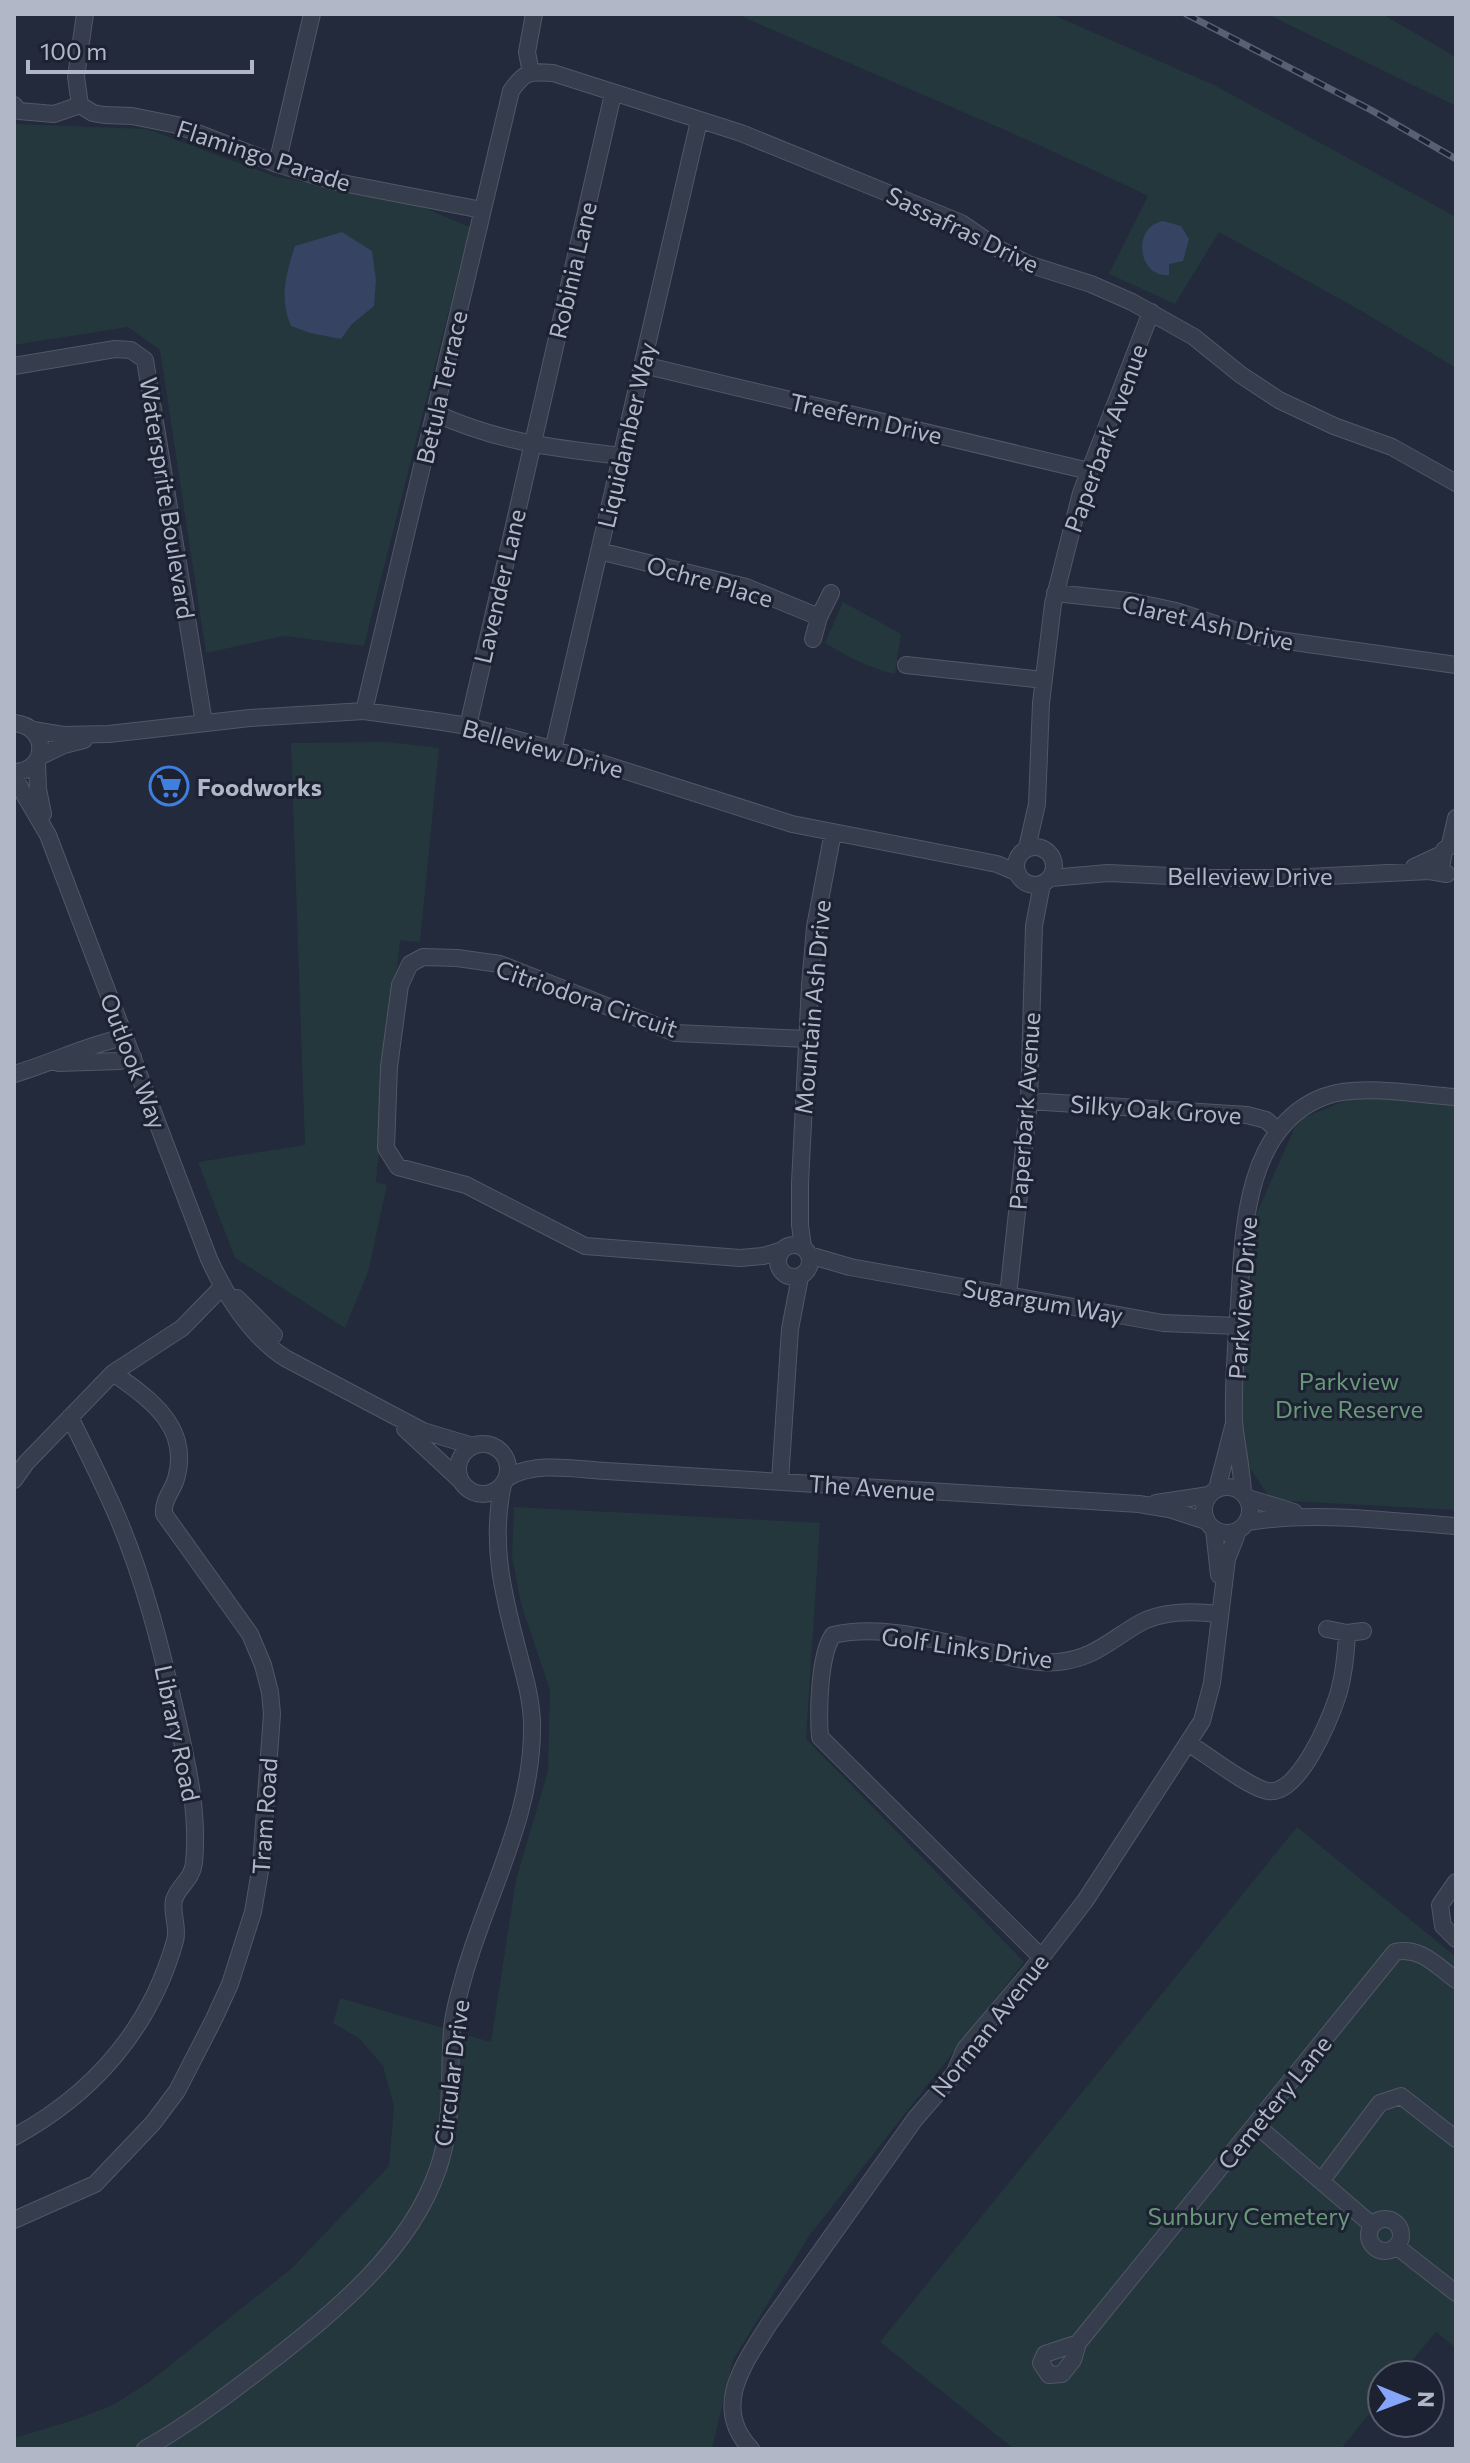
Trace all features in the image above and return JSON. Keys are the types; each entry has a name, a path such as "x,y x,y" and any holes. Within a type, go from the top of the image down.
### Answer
{"street":[{"path":"85,14 76,77 86,109"},
{"path":"277,164 312,14"},
{"path":"531,73 527,52 534,14"},
{"name":"Sassafras Drive","path":"531,73 553,73 741,133 961,223 1028,264 1091,284 1151,312 1194,337 1241,375 1279,400 1334,426 1392,447 1456,483"},
{"name":"Betula Terrace","path":"364,711 511,91 521,76 531,73"},
{"name":"Robinia Lane","path":"531,446 613,94"},
{"name":"Flamingo Parade","path":"14,105 19,111 54,114 86,109 177,125 277,164 332,181 482,210"},
{"name":"Liquidamber Way","path":"553,750 699,121"},
{"name":"Paperbark Avenue","path":"1034,879 1017,861 1024,851 1037,804 1044,680 1055,593 1081,493 1151,312"},
{"name":"Watersprite Boulevard","path":"14,366 115,349 131,350 145,360 204,723"},
{"name":"Treefern Drive","path":"643,365 1089,471"},
{"path":"435,413 531,446 622,456"},
{"name":"Lavender Lane","path":"468,726 531,446"},
{"name":"Ochre Place","path":"599,551 746,587 819,617"},
{"path":"813,639 819,617 831,593"},
{"name":"Claret Ash Drive","path":"1055,593 1129,601 1176,611 1252,636 1456,665"},
{"path":"906,665 1044,680"},
{"name":"Belleview Drive","path":"20,723 63,735 109,734 204,723 364,711 468,726 792,824 997,864 1034,879 1108,873 1212,878 1429,871 1452,876"},
{"name":"Outlook Way","path":"20,723 38,737 38,789 48,835 209,1259 223,1286 305,1368 423,1431 473,1446"},
{"name":"Belleview Drive","path":"14,775 64,745 109,734"},
{"name":"Outlook Way","path":"14,775 48,835"},
{"name":"Paperbark Avenue","path":"1008,1296 1029,1101 1034,879 1049,854 1037,804"},
{"path":"1452,876 1441,859 1449,846 1456,818"},
{"name":"Mountain Ash Drive","path":"780,1481 794,1261 800,1225 815,927 833,832"},
{"name":"Belleview Drive","path":"1393,873 1427,863 1449,846"},
{"name":"Belleview Drive","path":"967,858 999,859 1024,851 1049,854 1108,873"},
{"name":"Citriodora Circuit","path":"794,1261 585,1246 466,1185 398,1167 386,1148 389,1067 400,985 410,964 423,957 500,964 675,1033 807,1039"},
{"path":"14,1074 49,1064 82,1048 125,1037"},
{"path":"49,1064 120,1061 133,1057"},
{"name":"Parkview Drive","path":"1246,1496 1234,1421 1237,1326 1247,1212 1260,1165 1278,1131 1299,1109 1324,1096 1358,1091 1456,1097"},
{"name":"Silky Oak Grove","path":"1029,1101 1247,1115 1266,1120 1278,1131"},
{"name":"Sugargum Way","path":"794,1261 850,1267 1163,1323 1237,1326"},
{"path":"14,1480 113,1373 182,1328 223,1286"},
{"name":"Tram Road","path":"14,2220 95,2184 153,2123 177,2091 224,1998 259,1886 272,1714 263,1665 242,1622 164,1514 166,1498 179,1467 179,1450 174,1433 149,1397 113,1373"},
{"name":"Outlook Way","path":"375,1406 420,1440 462,1482"},
{"name":"Library Road","path":"14,2137 94,2081 141,2020 176,1939 178,1926 173,1908 176,1895 189,1880 194,1863 192,1788 151,1613 117,1517 70,1417"},
{"name":"Parkview Drive","path":"1213,1492 1234,1421"},
{"path":"488,1444 502,1452 508,1464 505,1481 497,1490 482,1494 467,1488 462,1482 458,1465 466,1450 473,1446 488,1444"},
{"name":"The Avenue","path":"502,1452 516,1457 606,1471"},
{"name":"The Avenue","path":"505,1481 518,1471 540,1467 780,1481 1139,1504 1169,1509 1210,1525"},
{"name":"Circular Drive","path":"145,2449 218,2402 304,2335 347,2296 403,2235 422,2207 438,2169 450,2109 454,2013 513,1837 531,1748 529,1694 497,1562 498,1507 505,1481"},
{"path":"1319,1517 1282,1510 1231,1487 1213,1492 1205,1503 1210,1525 1230,1534 1279,1517 1456,1526"},
{"name":"The Avenue","path":"1139,1504 1213,1492"},
{"path":"1243,1527 1251,1510 1246,1496"},
{"name":"Norman Avenue","path":"1210,1525 1219,1609"},
{"name":"Norman Avenue","path":"751,2449 738,2432 733,2412 735,2383 769,2324 915,2119 954,2074 965,2049 1042,1958 1085,1901 1202,1721 1209,1696 1227,1559 1243,1527"},
{"name":"Golf Links Drive","path":"1042,1958 820,1737 823,1672 828,1642 833,1635 847,1632 910,1635 1011,1657 1055,1662 1096,1653 1141,1623 1156,1618 1219,1609"},
{"path":"1188,1743 1268,1791 1284,1788 1297,1777 1325,1727 1339,1693 1355,1632 1327,1629"},
{"path":"1456,1882 1440,1905 1443,1926 1456,1939"},
{"name":"Cemetery Lane","path":"1078,2343 1395,1952 1419,1952 1456,1980"},
{"path":"1322,2180 1380,2103 1391,2097 1401,2096 1456,2139"},
{"path":"1256,2125 1372,2225 1382,2219 1397,2225 1401,2236 1396,2246 1456,2293"}],"green space":[{"path":"737,14 1051,14 1214,85 1456,217 1456,368 1360,310 1219,232 1175,304 1109,274 1148,196 994,125"},
{"path":"1267,14 1382,14 1456,57 1456,106"},
{"path":"14,124 147,129 277,177 410,202 470,227 364,646 284,636 206,653 160,350 128,327 14,345"},
{"path":"843,602 901,634 895,674 859,662 825,643"},
{"path":"386,742 439,748 420,942 400,940 376,1182 387,1185 368,1272 345,1328 235,1258 198,1162 305,1145 291,743"},
{"name":"Parkview Drive Reserve","path":"1456,1095 1456,1510 1271,1500 1237,1448 1256,1215 1298,1120 1357,1096"},
{"path":"514,1507 820,1523 806,1739 1024,1962 809,2236 733,2360 712,2449 14,2449 14,2438 113,2405 149,2382 291,2269 389,2166 394,2106 383,2066 360,2039 333,2023 340,1998 491,2042 516,1880 548,1771 550,1690 521,1604 512,1556"},
{"name":"Sunbury Cemetery","path":"1297,1827 1456,1957 1456,2348 1436,2332 1413,2359 1366,2359 1366,2418 1341,2449 1014,2449 880,2342"}],"water":[{"path":"1163,221 1181,226 1189,239 1183,261 1169,264 1169,275 1150,269 1142,251 1146,232"},
{"path":"342,232 372,251 376,280 374,306 352,324 341,339 291,326 285,296 295,246"}],"railway":[{"path":"1186,14 1371,110 1456,159"}],"place":[{"name":"Foodworks","path":"169,786"}]}
